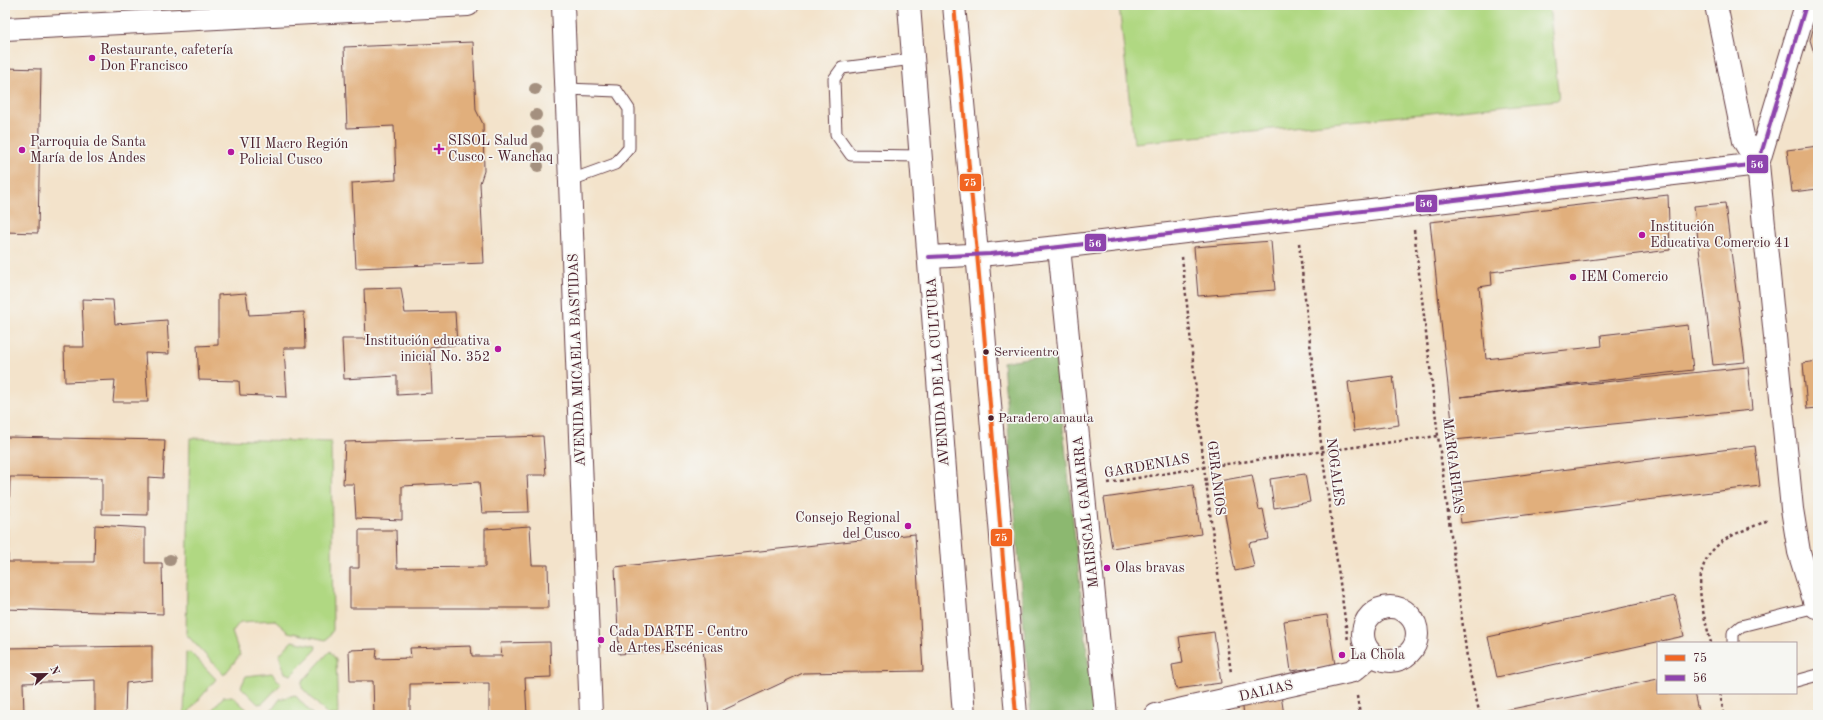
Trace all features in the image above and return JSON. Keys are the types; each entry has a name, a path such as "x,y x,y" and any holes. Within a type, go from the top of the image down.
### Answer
{"street":[{"path":"5,29 468,5"},
{"name":"AVENIDA MICAELA BASTIDAS","path":"563,5 592,715"},
{"name":"AVENIDA DE LA CULTURA","path":"909,5 964,715"},
{"path":"954,5 978,255 1016,715"},
{"path":"1716,5 1744,141 1758,164"},
{"path":"1806,5 1758,164 1792,509 1799,552 1817,610"},
{"path":"929,257 978,255 1059,247 1758,164"},
{"name":"MARISCAL GAMARRA","path":"1059,247 1106,715"},
{"name":"DALIAS","path":"1156,715 1353,671 1372,655"}],"lane":[{"path":"913,59 842,68 834,79 836,134 851,155 921,156"},
{"path":"567,88 617,90 629,108 629,148 614,164 571,180"},
{"path":"1733,642 1733,633 1742,626 1817,610"},
{"path":"1797,681 1818,675"}],"path":[{"name":"MARGARITAS","path":"1414,226 1438,436 1468,665 1480,715"},
{"name":"NOGALES","path":"1298,239 1322,452 1360,715"},
{"name":"GERANIOS","path":"1181,251 1204,467 1235,698"},
{"name":"GARDENIAS","path":"1105,484 1204,467 1438,436"},
{"path":"1711,642 1701,603 1700,572 1710,553 1724,541 1792,509"},
{"path":"1720,694 1724,715"},
{"path":"1812,715 1818,709"}],"green space":[{"path":"1119,5 1549,5 1559,100 1134,143"},
{"path":"1055,353 1094,715 1031,715 1003,362"},
{"path":"190,438 331,442 333,630 326,640 288,632 274,620 240,622 232,632 240,655 224,675 186,634"},
{"path":"292,641 316,646 315,651 291,675 285,673 279,655"},
{"path":"330,651 336,660 338,715 328,715 302,688 302,682"},
{"path":"190,652 216,679 186,715 184,715 186,653"},
{"path":"272,673 281,684 263,703 258,704 241,687 246,676"},
{"path":"295,695 313,715 268,715 280,699"},
{"path":"232,696 253,715 208,715 223,697"}],"building":[{"path":"1815,23 1818,23 1818,52 1814,53 1810,40"},
{"name":"SISOL Salud Cusco - Wanchaq","path":"473,42 476,110 483,124 484,171 480,183 484,263 356,268 352,183 396,180 394,126 347,128 344,47"},
{"name":"Parroquia de Santa María de los Andes","path":"5,68 41,69 38,233 5,232"},
{"path":"1818,146 1818,189 1792,192 1787,150"},
{"path":"1668,195 1670,250 1491,272 1492,285 1479,287 1486,359 1602,346 1601,335 1688,325 1693,370 1460,397 1748,367 1752,410 1454,440 1430,222"},
{"path":"1725,203 1745,362 1713,365 1694,206"},
{"path":"1271,241 1275,290 1198,296 1194,247"},
{"path":"401,288 405,313 455,312 457,345 430,347 432,393 397,395 397,376 344,379 342,339 366,339 364,289"},
{"path":"246,293 249,315 304,312 305,348 284,348 287,397 240,395 239,381 199,380 197,346 218,345 218,295"},
{"path":"82,299 113,300 115,324 167,320 169,354 145,353 148,402 113,402 115,380 65,382 64,347 84,347"},
{"path":"1818,361 1818,408 1807,409 1803,363"},
{"path":"1393,376 1399,425 1354,431 1348,382"},
{"path":"543,436 546,475 527,475 529,512 482,513 479,482 402,486 402,520 356,518 354,484 343,484 345,442"},
{"path":"5,437 165,440 163,478 148,477 148,515 102,514 102,478 10,477 9,515 5,515"},
{"path":"1755,446 1760,486 1461,523 1456,483"},
{"path":"1305,474 1310,502 1274,508 1270,479"},
{"path":"1252,475 1259,510 1263,509 1269,539 1249,543 1254,567 1235,571 1219,481"},
{"path":"1193,485 1201,534 1112,548 1104,498"},
{"path":"95,525 145,528 145,563 162,563 163,614 5,609 5,528 8,529 8,562 94,562"},
{"path":"530,526 532,565 548,565 549,608 350,608 350,568 359,568 359,530 396,530 397,568 485,567 485,529"},
{"path":"915,534 923,671 803,673 713,715 709,715 703,648 619,654 615,567"},
{"path":"1675,596 1684,636 1497,677 1488,637"},
{"path":"1327,615 1335,665 1291,671 1284,621"},
{"path":"1214,632 1221,683 1176,689 1172,665 1183,663 1179,637"},
{"path":"550,642 551,677 525,678 527,715 489,715 489,683 410,684 410,715 374,715 373,681 350,681 349,650 377,649 376,659 411,658 410,648 471,646 472,656 502,656 500,643"},
{"path":"152,646 152,680 126,683 125,715 95,715 95,680 23,683 24,714 5,714 5,648"},
{"path":"1657,679 1657,694 1694,694 1699,715 1503,715 1502,711"},
{"path":"1281,695 1284,715 1244,715 1242,701"}],"transit line":[{"name":"75","path":"954,5 981,297 1016,715"},
{"name":"56","path":"929,257 990,254 1059,247 1758,164 1806,5"}],"place":[{"name":"Restaurante, cafetería Don Francisco","path":"92,58"},
{"name":"SISOL Salud Cusco - Wanchaq","path":"439,149"},
{"name":"Parroquia de Santa María de los Andes","path":"22,150"},
{"name":"VII Macro Región Policial Cusco","path":"231,152"},
{"name":"Institución Educativa Comercio 41","path":"1642,235"},
{"name":"IEM Comercio","path":"1573,277"},
{"name":"Institución educativa inicial No. 352","path":"498,349"},
{"name":"Servicentro","path":"986,352"},
{"name":"Paradero amauta","path":"991,418"},
{"name":"Consejo Regional del Cusco","path":"908,526"},
{"name":"Olas bravas","path":"1107,568"},
{"name":"Cada DARTE - Centro de Artes Escénicas","path":"601,640"},
{"name":"La Chola","path":"1342,655"}]}
